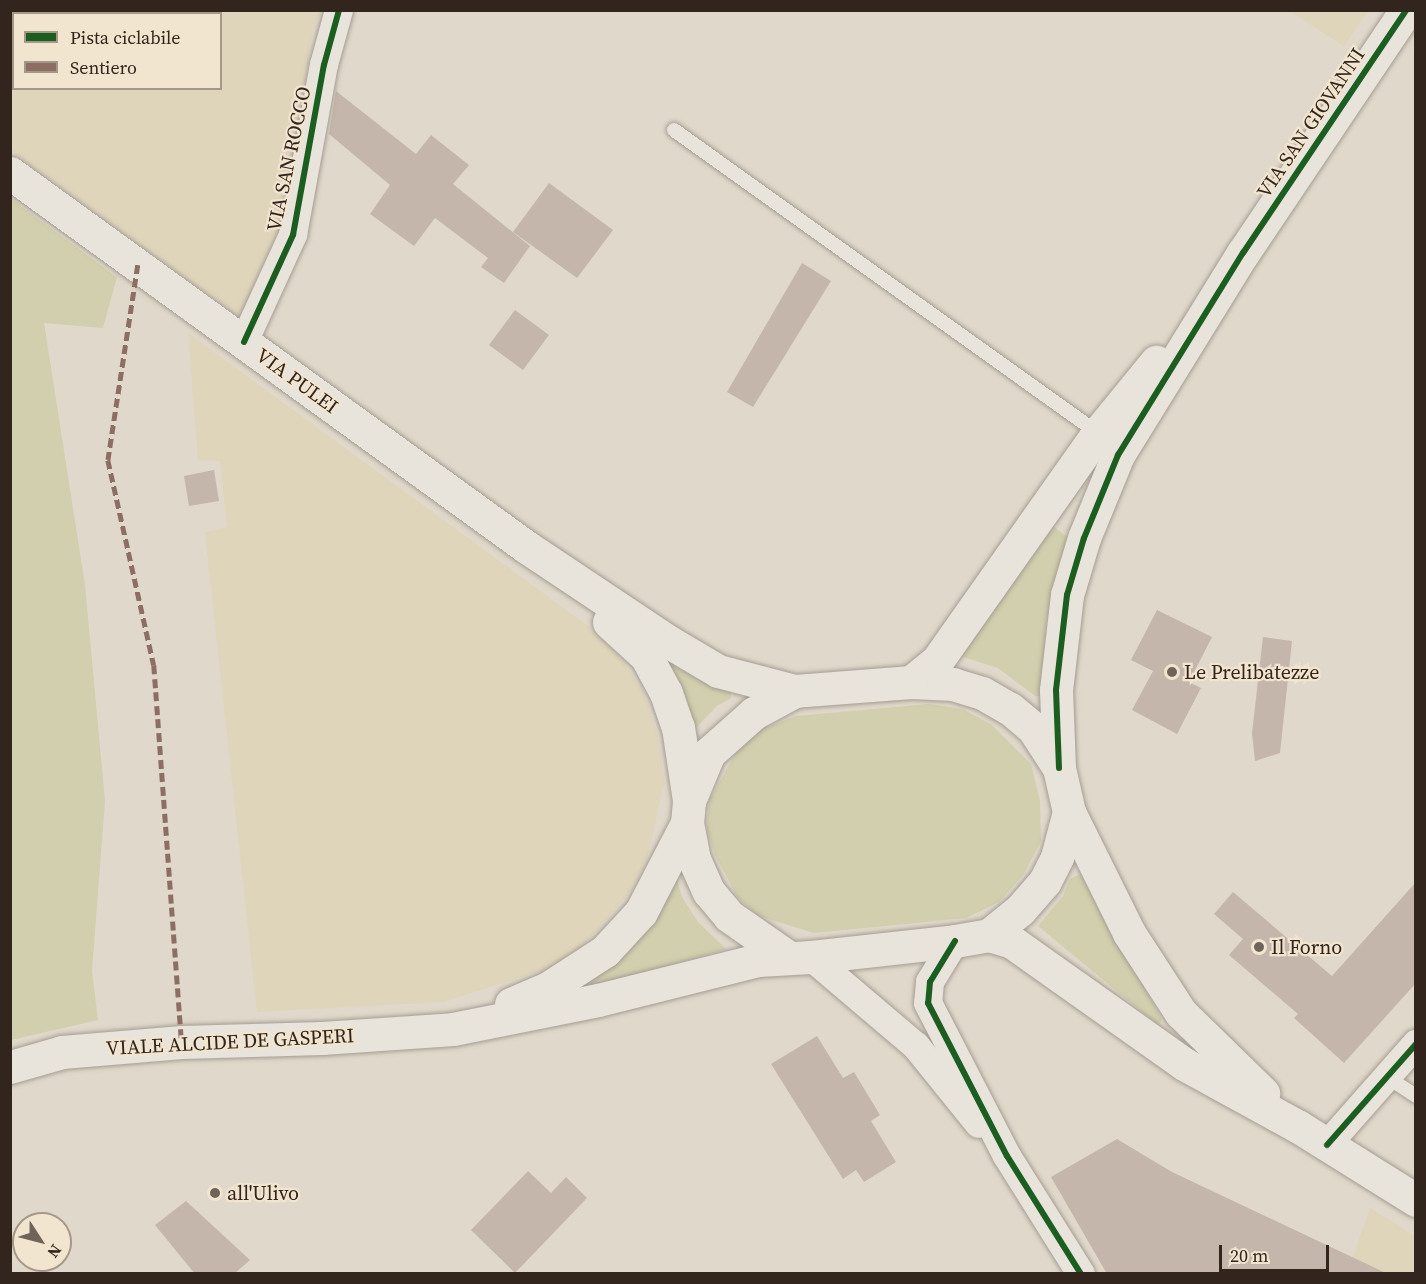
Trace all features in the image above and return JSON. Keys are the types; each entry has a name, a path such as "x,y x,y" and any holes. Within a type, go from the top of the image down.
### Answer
{"main road":[{"name":"VIA SAN GIOVANNI","path":"1243,253 1406,10"},
{"name":"VIA PULEI","path":"10,173 525,546"},
{"path":"911,682 937,661 1098,434 1243,253"},
{"path":"1243,253 1119,455 1084,538 1067,595 1060,647 1056,690 1059,768 1069,812 1129,933 1181,1012 1299,1127"},
{"path":"525,546 718,671 795,691 911,682 953,684 1010,709 1033,728 1059,768"},
{"path":"525,546 646,656 666,693 678,727 694,859 709,892 753,936 799,957"},
{"path":"453,1029 548,988 605,951 641,912 688,812 709,753 754,712 795,691"},
{"path":"989,935 1020,910 1045,881 1057,857 1069,812"},
{"path":"453,1029 598,1000 758,960 955,941 989,935 1012,942 1184,1064 1299,1127 1416,1200"},
{"name":"VIALE ALCIDE DE GASPERI","path":"10,1067 62,1052 182,1042 322,1038 453,1029"}],"street":[{"name":"VIA SAN ROCCO","path":"244,342 292,235 324,65 339,10"},
{"path":"955,941 930,982 928,1004 1006,1156 1081,1274"},
{"path":"799,957 916,1046 1006,1156"},
{"path":"1327,1145 1416,1044"}],"lane":[{"path":"674,130 1098,434"},
{"path":"1387,1077 1416,1096"}],"shaded area":[{"path":"11,11 322,11 313,28 283,218 269,259 245,306 236,315 11,150"},
{"path":"1289,11 1368,11 1344,46"},
{"path":"11,199 117,277 103,328 44,323 85,585 105,801 92,971 98,1020 11,1040"},
{"path":"188,333 595,631 625,664 645,695 658,737 664,783 648,855 632,890 580,949 550,968 443,1002 257,1012 205,532 227,527 220,461 198,460"},
{"path":"1052,525 1067,537 1046,621 1043,696 1035,696 998,668 960,656"},
{"path":"671,661 688,673 731,689 731,698 717,706 690,734 667,666"},
{"path":"929,704 962,709 992,725 1031,764 1040,801 1041,841 1024,874 999,902 966,918 814,933 759,916 738,898 715,855 707,830 709,801 737,751 761,729 796,716"},
{"path":"1080,874 1162,1019 1159,1026 1038,926 1063,896 1070,879"},
{"path":"676,877 682,897 698,922 726,949 595,988 586,980"},
{"path":"1370,1208 1415,1236 1415,1273 1347,1274"}],"building":[{"path":"336,91 416,154 431,135 469,165 453,184 530,246 504,283 481,267 488,258 435,218 414,246 370,214 390,185 329,134"},
{"path":"549,183 613,230 577,278 513,232"},
{"path":"802,263 831,281 753,407 727,392"},
{"path":"515,310 549,335 523,370 489,345"},
{"path":"214,470 219,501 189,506 184,476"},
{"path":"1157,610 1212,637 1189,682 1201,688 1177,734 1132,710 1153,671 1131,660"},
{"path":"1263,637 1292,641 1280,753 1255,761 1252,733"},
{"path":"1416,882 1416,983 1344,1063 1294,1018 1298,1014 1229,955 1243,939 1214,914 1233,892 1332,976"},
{"path":"817,1036 843,1078 854,1072 880,1115 871,1121 896,1162 864,1182 856,1170 843,1179 771,1064"},
{"path":"1117,1139 1172,1172 1388,1274 1107,1274 1051,1177"},
{"path":"528,1171 551,1193 566,1177 587,1198 515,1273 471,1230"},
{"path":"186,1201 250,1260 234,1274 195,1274 155,1225"}],"marked path":[{"path":"138,265 108,460 154,665 182,1042"}],"cycle path":[{"path":"244,342 293,235 324,65 339,10"},
{"path":"1059,768 1056,690 1067,595 1084,538 1118,455 1243,253 1406,10"},
{"path":"955,941 930,982 928,1003 1007,1156 1081,1274"},
{"path":"1327,1145 1416,1044"}],"place":[{"name":"Le Prelibatezze","path":"1172,672"},
{"name":"Il Forno","path":"1259,947"},
{"name":"all'Ulivo","path":"215,1193"}]}
